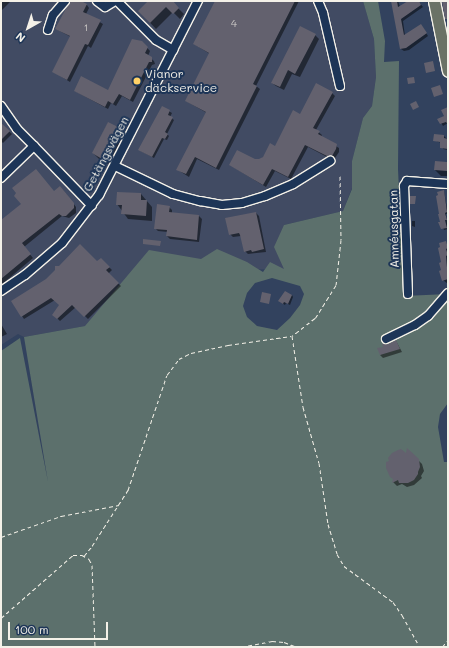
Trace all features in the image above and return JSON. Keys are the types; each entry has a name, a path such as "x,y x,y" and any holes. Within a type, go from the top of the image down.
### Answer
{"main road":[{"path":"434,1 448,72"}],"street":[{"path":"48,30 53,15 65,1"},
{"path":"97,1 105,7 116,1 156,40 173,50"},
{"name":"Getängsvägen","path":"1,290 40,264 62,243 92,206 115,166 198,1"},
{"path":"318,1 323,13 340,86"},
{"path":"1,106 17,129 92,206"},
{"path":"1,178 34,146"},
{"path":"115,166 173,194 222,205 265,196 293,184 330,161"},
{"name":"Amnéusgatan","path":"408,294 404,186 407,181 448,184"},
{"path":"386,338 416,325 428,316 448,293"}],"path":[{"path":"84,556 128,490 167,375 179,359 191,353 228,345 292,336 315,318 336,285 341,240 340,176"},
{"path":"292,336 303,407 319,463 328,524 337,554 344,566 393,602 420,647"},
{"path":"1,537 61,516 119,504"},
{"path":"1,618 73,555 84,556 92,565 95,647"},
{"path":"442,647 448,640"},
{"path":"241,647 272,641 284,642 297,647"}],"shaded area":[{"path":"1,1 363,1 374,39 376,77 372,106 363,118 352,161 352,188 343,211 284,225 284,269 221,270 85,326 24,337 18,334 1,345"}],"green space":[{"path":"363,1 378,1 385,41 384,62 399,61 398,169 404,296 448,294 448,403 440,414 438,427 444,462 448,462 448,647 1,647 1,351 20,338 48,482 24,337 85,326 149,250 201,259 217,249 247,262 263,272 270,262 284,269 274,247 284,225 343,211 352,189 352,161 363,118 372,106 376,77 374,39","holes":["272,278 300,286 304,294 300,305 290,318 277,330 257,326 247,317 243,306 247,293 255,283"]}],"building":[{"path":"70,1 81,1 87,4 83,12 101,20 88,45 85,44 67,80 52,72 70,36 55,29"},
{"path":"148,1 173,1 179,8 173,14 166,7 150,23 138,11"},
{"path":"215,1 295,1 253,84 257,86 216,168 195,157 186,174 176,170 206,112 185,101 209,53 193,44"},
{"path":"391,1 397,1 398,7 408,1 419,1 421,5 401,19 404,35 421,24 427,33 406,48 400,49"},
{"path":"442,1 448,1 448,19 445,19"},
{"path":"300,26 316,34 295,74 288,70 280,87 271,83"},
{"path":"132,39 142,41 148,47 145,53 152,57 152,62 149,62 130,100 119,94 113,104 108,101 105,107 74,91 81,76 108,90"},
{"path":"433,61 435,71 426,73 424,63"},
{"path":"414,77 415,83 408,84 407,78"},
{"path":"316,83 333,92 313,128 320,131 318,134 337,144 332,156 327,156 305,145 288,177 272,169 263,185 229,165 237,150 255,159 259,159 263,157 270,143 275,146 293,110 300,114"},
{"path":"440,85 443,94 434,97 431,88"},
{"path":"416,101 419,107 413,110 410,104"},
{"path":"162,106 170,110 168,115 173,117 165,132 168,134 165,139 162,138 152,157 138,150"},
{"path":"448,107 448,125 446,122 440,124 437,119 444,116 441,110"},
{"path":"108,122 118,127 102,159 92,153"},
{"path":"1,123 10,131 1,140"},
{"path":"434,134 444,135 444,138 448,139 448,149 440,148 440,142 433,141"},
{"path":"435,161 447,162 447,171 434,170"},
{"path":"36,169 54,191 60,186 74,203 74,208 66,216 59,214 22,243 31,254 1,279 1,220 21,204 14,196 16,193 12,188"},
{"path":"444,190 447,212 445,213 447,220 445,220 447,228 441,229 438,222 440,222 436,196 438,195 437,192"},
{"path":"117,192 141,193 141,200 147,200 146,216 121,214 122,205 116,205"},
{"path":"410,196 416,196 415,204 410,204"},
{"path":"157,204 170,206 169,212 199,215 197,240 166,236 167,230 154,229"},
{"path":"256,212 264,249 244,252 239,233 229,235 225,218"},
{"path":"143,239 161,241 160,246 143,244"},
{"path":"446,241 448,248 446,249 448,255 446,256 448,279 442,281 439,271 441,270 439,263 441,262 438,248 440,247 439,243"},
{"path":"80,244 97,261 101,258 110,267 106,270 119,283 84,317 72,305 57,319 52,315 59,305 51,298 21,317 11,301 46,279 55,270 55,266 59,266"},
{"path":"285,291 292,295 288,304 284,302 283,304 278,301"},
{"path":"262,292 271,294 269,304 260,302"},
{"path":"396,340 400,349 380,355 377,348 383,347 382,344 388,344"},
{"path":"407,448 419,459 420,467 418,474 414,480 408,483 399,483 398,480 392,483 393,479 390,477 386,468 386,462 389,461 388,458 392,453 401,449 406,453"}],"place":[{"name":"Vianor däckservice","path":"137,81"}]}
